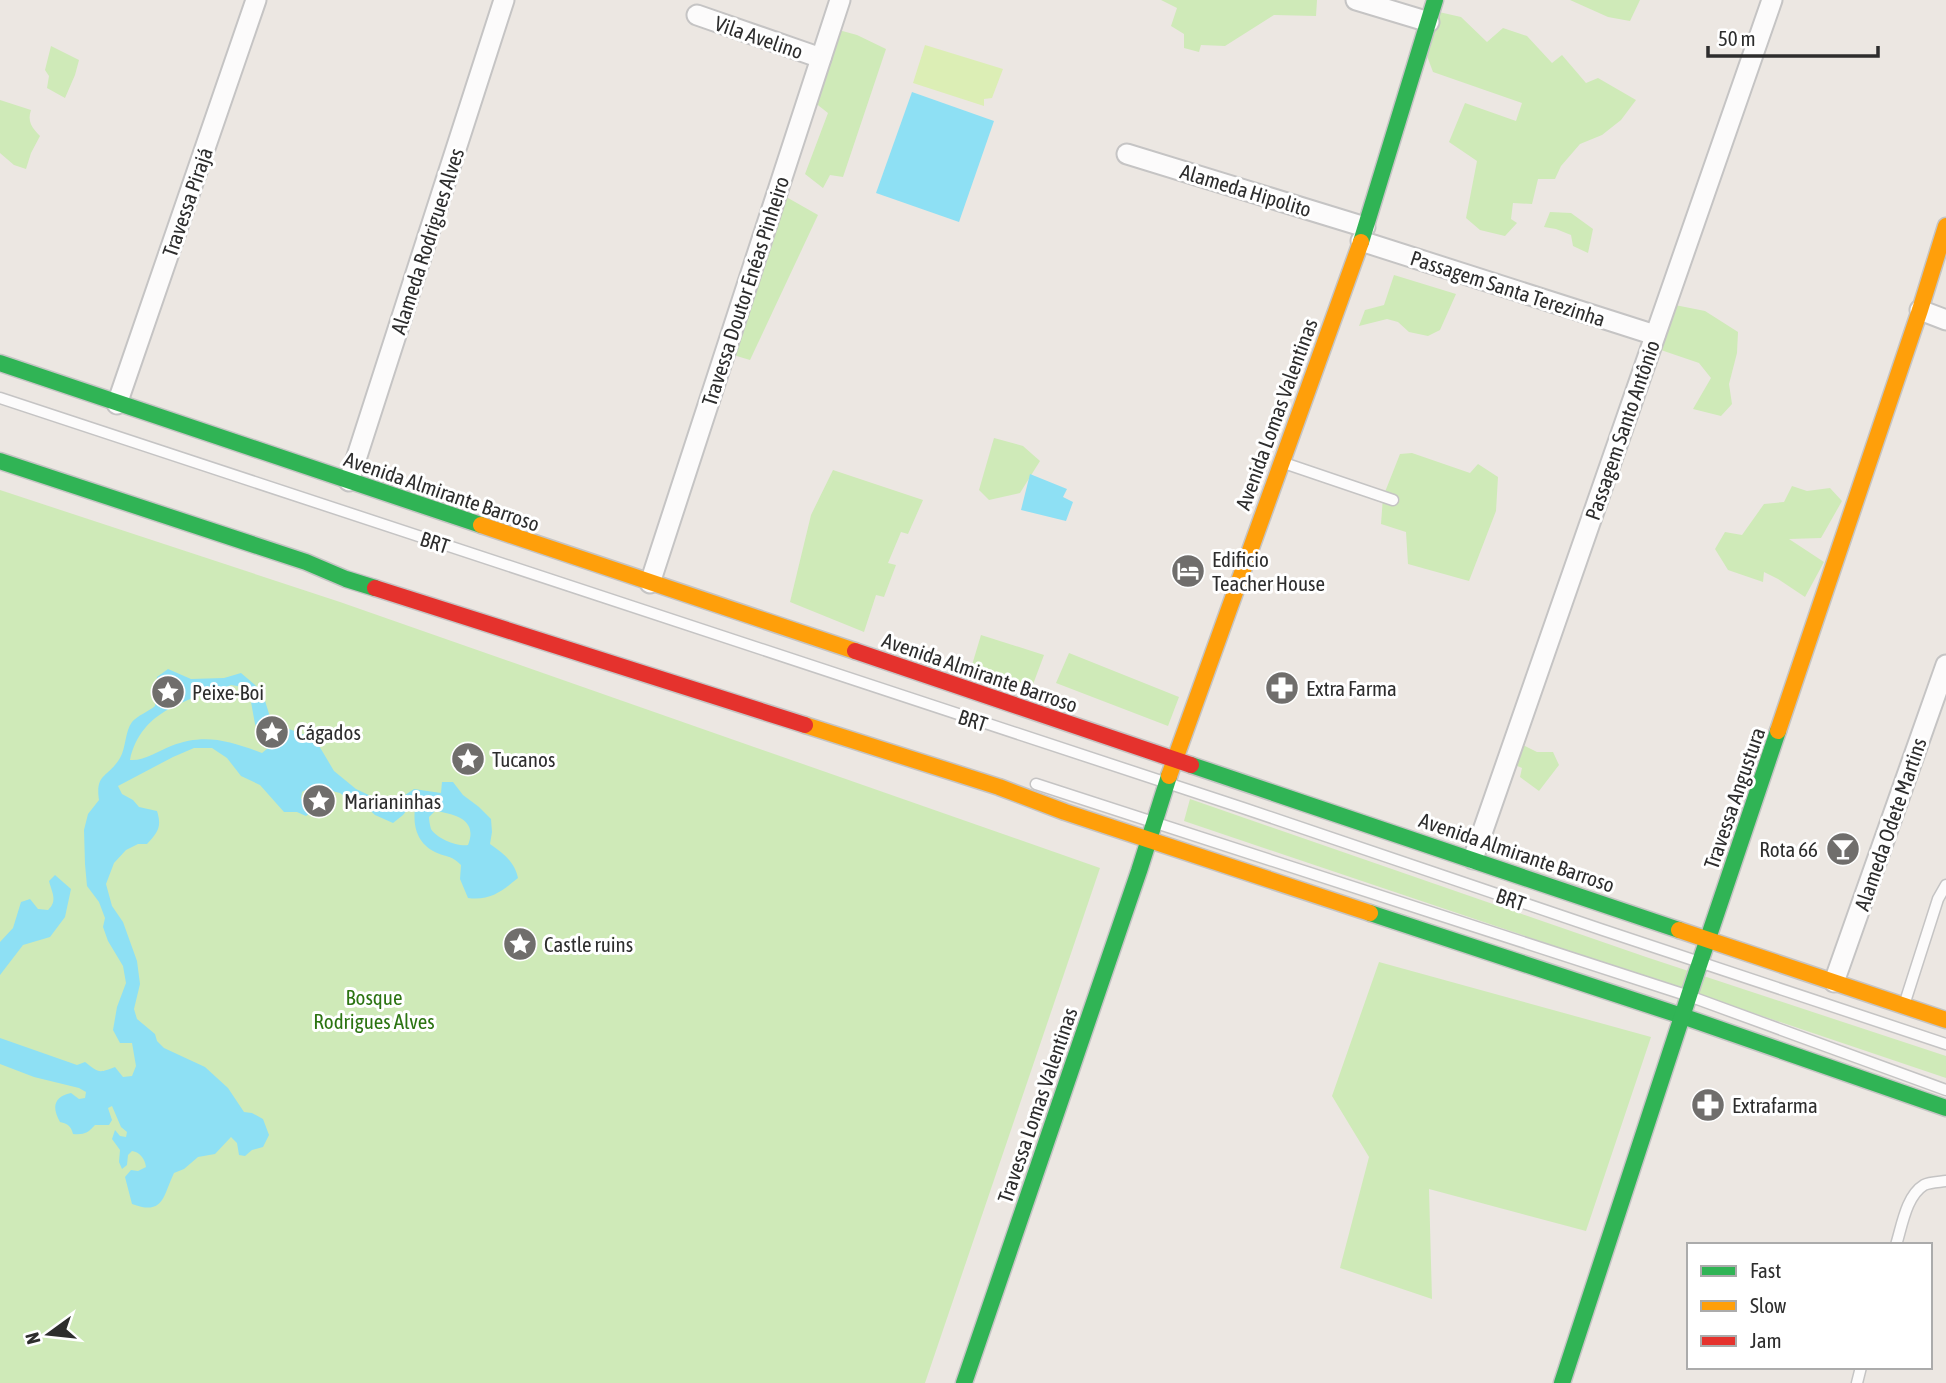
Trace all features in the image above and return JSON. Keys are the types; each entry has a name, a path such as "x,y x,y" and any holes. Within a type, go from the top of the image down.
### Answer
{"main road":[{"name":"Avenida Lomas Valentinas","path":"1149,840 1174,759 1363,234 1435,0"},
{"name":"Travessa Angustura","path":"1562,1383 1946,226"},
{"name":"Avenida Almirante Barroso","path":"0,363 1946,1020"},
{"path":"0,461 306,562 346,579 999,787 1065,812 1682,1016 1946,1108"},
{"name":"Travessa Lomas Valentinas","path":"964,1383 1149,840"}],"street":[{"name":"Travessa Pirajá","path":"117,404 256,0"},
{"name":"Alameda Rodrigues Alves","path":"349,481 504,0"},
{"name":"Travessa Doutor Enéas Pinheiro","path":"650,583 839,0"},
{"path":"1356,0 1429,22"},
{"name":"Passagem Santo Antônio","path":"1473,859 1772,0"},
{"name":"Vila Avelino","path":"697,15 821,58"},
{"name":"Alameda Hipolito","path":"1126,154 1363,234"},
{"name":"Passagem Santa Terezinha","path":"1363,234 1655,335"},
{"path":"1920,310 1946,320"},
{"name":"Alameda Odete Martins","path":"1834,982 1946,665"}],"lane":[{"name":"BRT","path":"0,398 1946,1044"},
{"path":"0,450 344,567"},
{"path":"1281,462 1393,500"},
{"path":"370,575 615,657 843,726"},
{"name":"BRT","path":"1030,782 1689,996 1946,1090"},
{"path":"1904,1006 1938,899 1946,885"},
{"path":"1897,1243 1914,1195 1925,1184 1946,1181"}],"green space":[{"path":"1161,0 1317,0 1316,16 1274,15 1225,46 1201,45 1199,52 1184,48 1184,34 1171,26 1177,8"},
{"path":"1570,0 1640,0 1630,21 1608,17"},
{"path":"1439,12 1461,17 1487,42 1503,28 1527,36 1552,63 1562,55 1586,83 1598,78 1636,100 1621,120 1602,135 1580,144 1561,166 1555,179 1538,179 1532,204 1513,203 1511,219 1517,223 1505,236 1480,230 1466,218 1477,161 1449,142 1465,103 1516,121 1522,103 1433,72 1427,56"},
{"path":"835,29 857,35 886,49 843,177 830,175 823,188 805,174 828,113 814,102"},
{"path":"925,45 1003,69 992,98 984,99 984,106 913,83"},
{"path":"51,46 79,60 65,98 47,88 49,76 45,70"},
{"path":"0,100 31,110 31,124 40,136 26,169 14,165 0,153"},
{"path":"781,194 818,215 750,360 730,354"},
{"path":"1550,212 1571,213 1593,229 1588,253 1573,246 1571,235 1544,227"},
{"path":"1394,275 1456,294 1440,330 1428,336 1409,332 1398,322 1387,319 1359,326 1365,310 1384,305"},
{"path":"1675,305 1705,311 1738,332 1737,353 1729,384 1732,404 1721,416 1693,409 1711,378 1699,363 1658,349"},
{"path":"994,438 1023,446 1040,461 1020,493 989,500 979,490"},
{"path":"1412,453 1470,473 1478,464 1498,477 1496,511 1469,581 1408,564 1406,532 1381,524 1383,497 1400,454"},
{"path":"833,470 923,500 908,534 901,532 888,563 896,565 884,597 876,595 864,632 790,602 811,515"},
{"path":"1792,486 1807,491 1830,488 1842,501 1821,538 1789,539 1824,562 1805,597 1764,572 1763,582 1728,570 1715,549 1725,532 1742,535 1764,504 1784,502"},
{"name":"Bosque Rodrigues Alves","path":"0,490 340,602 1100,868 925,1383 0,1383"},
{"path":"981,635 1044,655 1032,687 972,665"},
{"path":"1069,653 1179,697 1168,726 1056,683"},
{"path":"1521,744 1537,752 1553,752 1559,765 1539,791 1520,777 1522,768 1515,765"},
{"path":"1190,799 1646,957 1946,1056 1946,1078 1184,821"},
{"path":"1379,962 1651,1037 1586,1231 1429,1189 1432,1299 1340,1268 1369,1157 1332,1096"}],"water":[{"path":"912,92 994,121 959,222 876,193"},
{"path":"1030,474 1067,489 1063,497 1073,502 1066,521 1021,510"},
{"path":"168,669 191,679 224,678 241,673 262,691 270,717 289,729 315,739 334,771 356,789 390,805 414,789 441,793 442,782 453,782 463,795 491,819 490,844 504,854 518,878 489,896 468,898 460,879 461,865 428,848 419,837 414,817 416,802 393,823 375,815 365,806 352,803 340,793 312,786 302,792 301,798 310,813 306,816 297,812 284,812 260,785 241,776 227,758 212,748 194,748 118,786 122,794 139,807 157,811 159,821 156,833 147,844 138,844 126,850 114,863 106,884 112,906 123,922 137,961 140,984 134,1009 137,1019 155,1034 157,1041 164,1048 205,1067 228,1088 244,1112 263,1119 269,1135 263,1147 252,1150 245,1156 239,1155 237,1143 231,1137 215,1154 198,1157 184,1169 174,1173 161,1202 156,1206 143,1207 132,1204 125,1177 131,1170 138,1171 146,1167 140,1154 132,1151 128,1155 127,1165 122,1169 119,1162 120,1150 112,1139 115,1130 120,1136 126,1137 127,1132 121,1127 112,1106 108,1108 112,1120 109,1125 95,1125 86,1133 73,1134 69,1126 60,1122 55,1108 57,1100 71,1093 79,1099 85,1098 86,1092 0,1064 0,1038 77,1065 85,1062 101,1071 115,1067 123,1077 132,1076 136,1066 132,1043 120,1043 113,1030 117,1007 126,983 123,966 108,941 103,927 105,918 99,902 87,886 84,830 88,814 99,800 101,780 120,758 132,722 155,706 157,677","holes":["231,685 243,687 251,702 255,724 268,748 262,753 228,742 206,739 183,742 146,757 130,760 136,743 156,718 183,702","435,811 457,816 467,824 470,830 468,845 448,842 434,833 429,817"]},
{"path":"55,875 71,889 65,917 50,937 23,945 0,975 0,942 13,928 21,902 30,899 38,909 48,910 54,900 49,881"}],"traffic: fast":[{"path":"1361,242 1435,0"},
{"path":"0,363 481,525"},
{"path":"0,461 306,562 375,588"},
{"path":"1562,1383 1778,731"},
{"path":"1191,765 1679,930"},
{"path":"964,1383 1169,776"},
{"path":"1370,913 1682,1016 1946,1108"}],"traffic: slow":[{"path":"1778,731 1946,226"},
{"path":"1169,776 1361,242"},
{"path":"481,525 855,651"},
{"path":"805,725 999,787 1065,812 1370,913"},
{"path":"1679,930 1946,1020"}],"traffic: jam":[{"path":"375,588 805,725"},
{"path":"855,651 1191,765"}],"place":[{"name":"Edificio Teacher House","path":"1188,571"},
{"name":"Extra Farma","path":"1282,688"},
{"name":"Peixe-Boi","path":"168,692"},
{"name":"Cágados","path":"272,732"},
{"name":"Tucanos","path":"468,759"},
{"name":"Marianinhas","path":"319,801"},
{"name":"Rota 66","path":"1843,849"},
{"name":"Castle ruins","path":"520,944"},
{"name":"Extrafarma","path":"1708,1105"}]}
